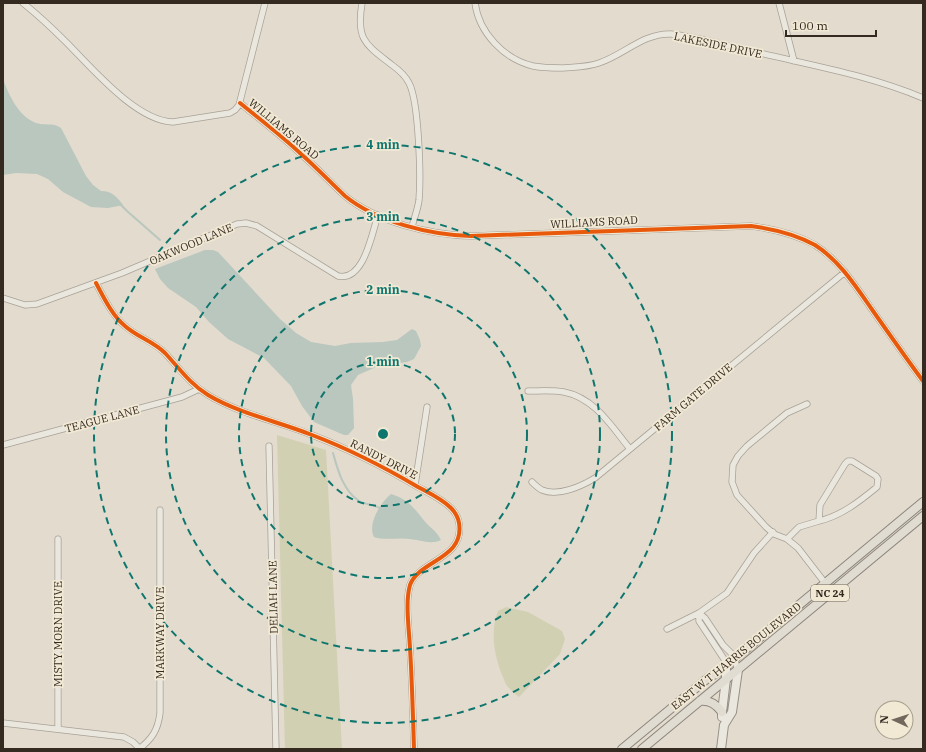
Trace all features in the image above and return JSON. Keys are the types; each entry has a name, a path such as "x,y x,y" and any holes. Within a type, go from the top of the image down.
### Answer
{"main road":[{"name":"EAST W T HARRIS BOULEVARD","path":"622,749 708,678 717,673 923,502"},
{"name":"EAST W T HARRIS BOULEVARD","path":"642,749 923,516"},
{"path":"700,701 712,702 722,712"}],"street":[{"name":"WILLIAMS ROAD","path":"23,3 48,24 118,93 138,109 156,119 166,122 174,122 224,114 235,110 240,103 302,154 346,196 378,215 412,227 444,235 471,236 752,226 783,231 803,239 821,249 845,272 923,381"},
{"path":"240,103 264,3"},
{"path":"362,3 360,30 364,40 369,46 400,71 406,78 413,94 418,138 419,187 418,206 412,227"},
{"name":"LAKESIDE DRIVE","path":"475,3 480,22 497,45 518,60 535,66 577,68 604,62 644,40 667,34 681,35 882,82 923,98"},
{"path":"779,3 794,61"},
{"name":"OAKWOOD LANE","path":"3,298 17,303 32,304 96,283 237,224 243,223 250,223 257,226 338,276 347,277 354,273 362,261 378,215"},
{"name":"FARM GATE DRIVE","path":"532,482 545,491 562,491 582,486 595,478 845,272"},
{"name":"RANDY DRIVE","path":"96,283 118,320 129,329 156,345 199,389 211,397 233,407 342,447 415,485 451,508 458,520 459,528 458,535 452,548 438,560 417,574 411,582 409,589 414,749"},
{"name":"TEAGUE LANE","path":"3,445 182,397 199,389"},
{"path":"528,390 564,392 583,399 595,408 630,449"},
{"path":"808,404 787,413 747,446 738,456 733,465 732,482 737,495 766,527 787,539 798,548 825,583"},
{"path":"415,485 427,407"},
{"name":"DELIAH LANE","path":"269,446 276,749"},
{"path":"787,539 799,527 832,518 856,504 877,487 877,477 852,461 848,461 820,505 819,521"},
{"name":"MARKWAY DRIVE","path":"139,749 148,743 154,735 159,718 160,510"},
{"path":"667,629 699,613 728,593 754,553 773,532"},
{"name":"MISTY MORN DRIVE","path":"58,538 58,729"},
{"path":"699,613 705,618 723,645 734,658 738,670 732,712 724,725"},
{"path":"699,613 699,620 724,658 726,665 722,712 724,725 721,749"},
{"path":"3,723 124,737 133,742 139,749"}],"green space":[{"path":"277,435 326,450 342,749 285,749"},
{"path":"506,607 528,612 562,631 565,639 560,654 519,697 506,685 495,651 494,627 498,611"}],"shaded area":[{"path":"3,79 11,98 19,110 30,120 36,123 55,125 61,128 86,176 93,185 101,191 114,195 123,205 108,208 91,207 63,192 48,179 37,174 16,173 3,175"},
{"path":"205,250 213,250 218,252 280,319 296,333 311,342 335,346 351,343 383,342 397,340 412,329 416,331 421,346 414,359 407,362 376,367 358,375 351,385 354,428 348,435 344,435 314,422 302,406 291,386 264,358 228,339 209,322 196,307 168,288 160,279 155,269"},
{"path":"391,494 404,500 417,511 441,540 429,542 374,537 372,526 376,514 383,502"}],"waterway":[{"path":"121,205 160,240"},
{"path":"333,453 342,480 353,497 359,501 380,508"}],"cycle path":[{"path":"240,103 312,164 345,196 372,213 388,220 422,230 471,236 751,226 776,230 800,238 824,251 840,267 854,284 923,381"},
{"path":"96,283 120,322 165,353 190,381 208,395 220,402 326,440 353,452 435,496 455,513 459,523 459,535 455,544 449,552 422,570 410,585 408,616 414,749"}]}
